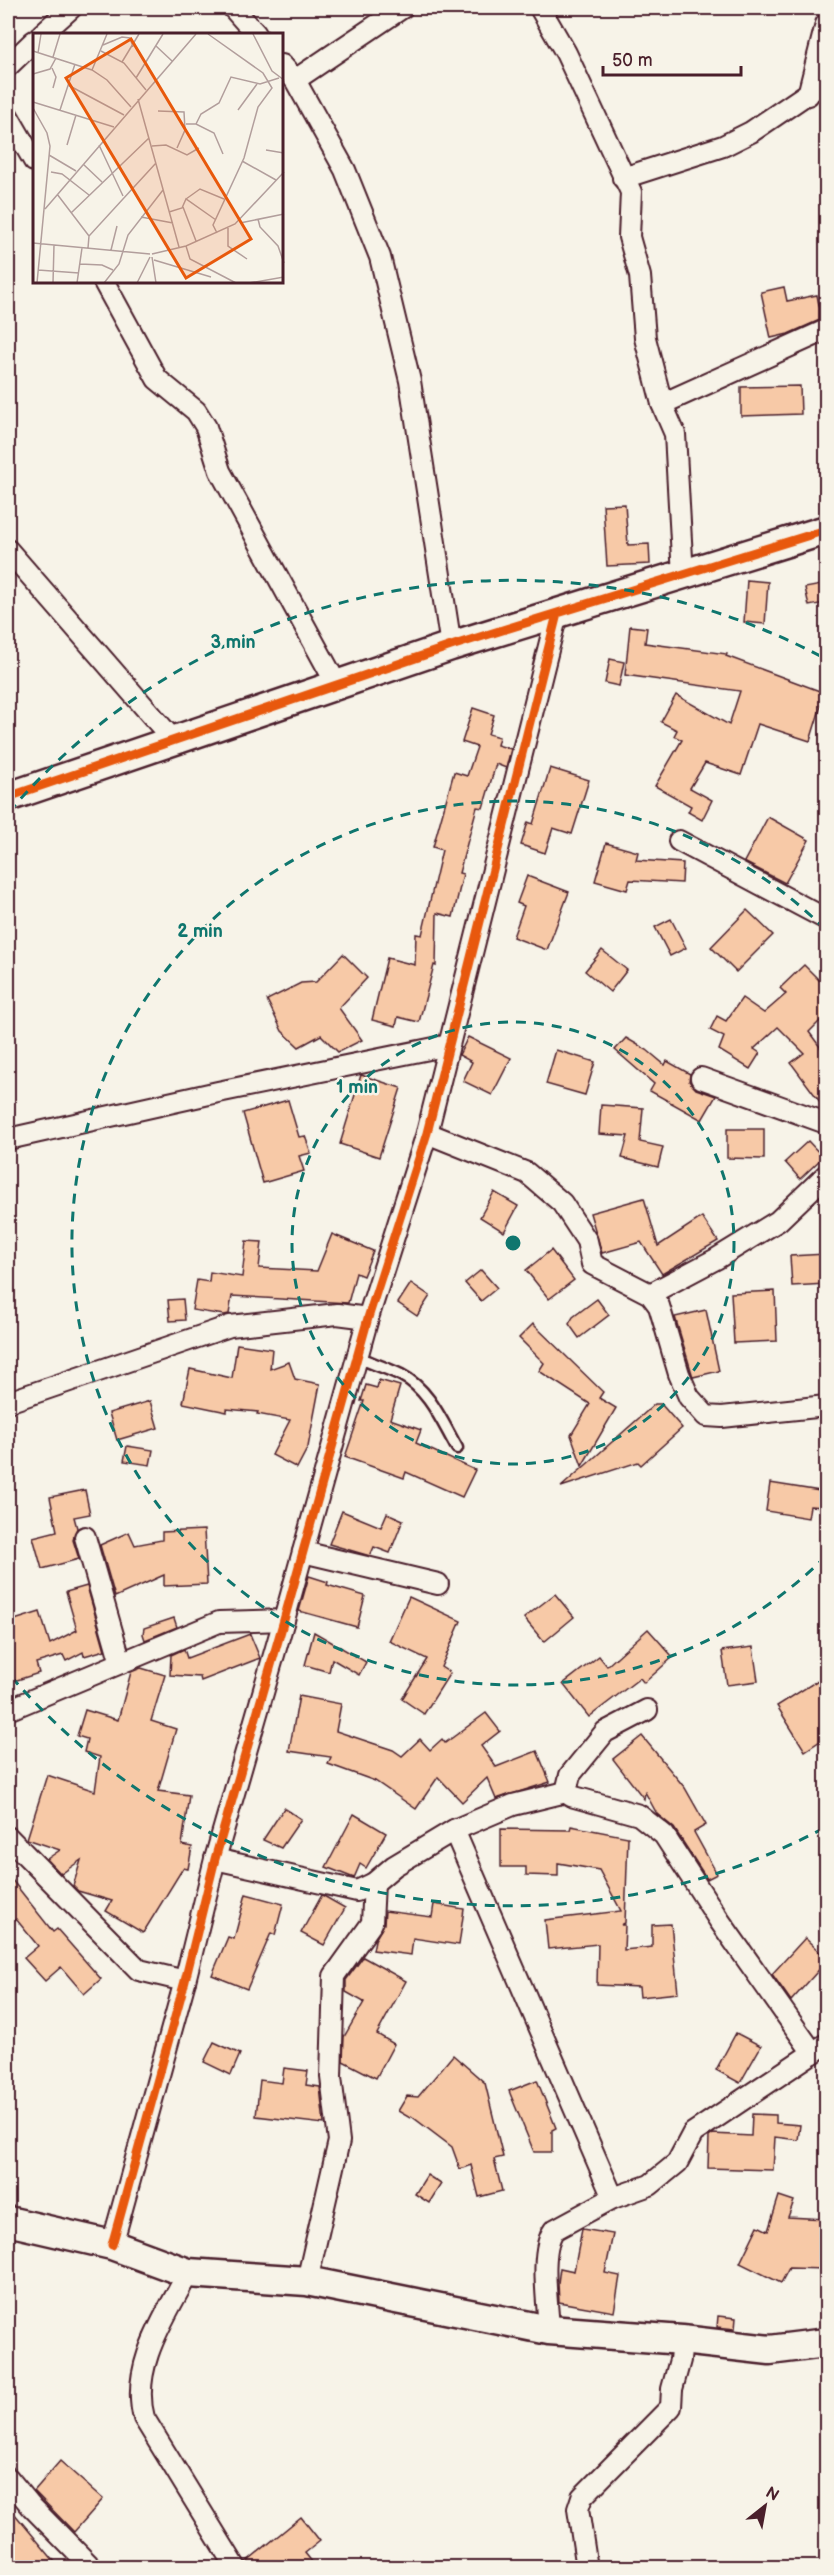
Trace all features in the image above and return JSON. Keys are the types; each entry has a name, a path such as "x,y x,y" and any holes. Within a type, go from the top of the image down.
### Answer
{"street":[{"path":"43,33 71,8"},
{"path":"233,8 255,33"},
{"path":"296,80 402,8"},
{"path":"540,8 566,53 631,192 629,237 640,276 645,338 662,404 675,434 683,576"},
{"path":"808,95 826,24"},
{"path":"8,66 33,42"},
{"path":"284,67 296,80 345,170 380,257 410,381 451,646"},
{"path":"623,178 723,146 751,132 826,81"},
{"path":"8,116 33,159"},
{"path":"105,284 158,379 196,411 206,427 220,471 337,686"},
{"path":"662,404 826,330"},
{"path":"8,797 451,646 826,530"},
{"path":"8,550 174,741"},
{"path":"112,2245 185,1981 214,1859 284,1620 368,1318 427,1133 557,614"},
{"path":"679,841 826,919"},
{"path":"8,1139 218,1092 449,1045"},
{"path":"701,1078 826,1123"},
{"path":"427,1133 527,1173 562,1203 587,1241 592,1264 650,1294 659,1306 679,1374 689,1397 706,1416 722,1417 826,1406"},
{"path":"650,1294 716,1259 778,1221 826,1175"},
{"path":"8,1402 230,1326 337,1314 368,1318"},
{"path":"85,1537 121,1663"},
{"path":"303,1552 438,1584"},
{"path":"8,1710 219,1622 284,1620"},
{"path":"566,1792 570,1775 605,1732 647,1710"},
{"path":"214,1859 357,1891 374,1883 394,1866 454,1830 513,1805 566,1792"},
{"path":"549,2330 546,2253 548,2238 554,2230 613,2198 650,2185 676,2163 693,2133 820,2048 719,1920 664,1835 639,1815 571,1796 566,1792"},
{"path":"454,1830 613,2198"},
{"path":"8,1837 139,1970 185,1981"},
{"path":"307,2281 339,2141 331,2077 334,1976 372,1923 374,1883"},
{"path":"8,2221 112,2245 188,2273 307,2281 549,2330 682,2340 770,2350 826,2363"},
{"path":"188,2273 154,2338 140,2378 139,2401 144,2418 236,2568"},
{"path":"587,2568 579,2510 582,2497 671,2406 672,2389 681,2361 682,2340"},
{"path":"770,2350 826,2343"},
{"path":"8,2478 32,2507 92,2568"}],"lane":[{"path":"357,1357 402,1375 417,1386 432,1404 457,1448"}],"building":[{"path":"784,287 787,301 817,295 822,319 788,334 771,338 761,292"},
{"path":"800,386 801,414 741,416 741,387"},
{"path":"625,504 628,545 649,544 650,564 607,566 603,505"},
{"path":"747,580 768,582 765,624 744,622"},
{"path":"821,585 825,603 809,606 805,588"},
{"path":"630,626 647,628 645,643 727,654 726,656 825,693 810,741 758,724 741,775 705,763 690,788 712,800 702,820 688,812 691,806 655,786 682,740 674,736 677,730 661,722 676,695 729,725 740,691 625,675"},
{"path":"610,659 624,662 619,686 605,683"},
{"path":"473,708 494,715 488,734 499,737 497,745 511,749 506,768 496,764 483,808 477,807 459,873 463,874 453,917 437,913 436,966 434,965 419,1022 398,1017 396,1026 372,1020 387,958 415,965 416,934 422,935 442,850 433,847 454,772 467,776 477,747 462,742"},
{"path":"550,768 589,780 572,834 553,828 545,853 521,845 528,822 533,824"},
{"path":"768,817 809,840 785,883 744,862"},
{"path":"606,843 638,852 636,860 683,863 682,883 630,880 627,890 595,881"},
{"path":"527,876 569,892 547,950 513,937 524,906 517,903"},
{"path":"747,910 773,935 736,972 711,947"},
{"path":"671,919 686,948 670,956 655,927"},
{"path":"602,950 627,970 610,992 585,971"},
{"path":"343,954 367,978 339,1008 362,1040 338,1052 321,1035 299,1047 282,1031 267,1000 301,983 316,982"},
{"path":"804,965 826,987 826,1015 809,1032 826,1055 826,1110 791,1063 804,1053 778,1027 754,1049 760,1053 750,1069 719,1050 724,1037 710,1030 717,1016 726,1021 742,998 764,1013 786,994 780,988"},
{"path":"468,1037 511,1058 492,1095 463,1081 472,1062 459,1055"},
{"path":"626,1038 647,1050 665,1065 667,1061 690,1074 689,1081 696,1089 716,1096 702,1120 650,1091 654,1084 615,1050"},
{"path":"556,1050 595,1062 585,1095 546,1084"},
{"path":"361,1075 401,1088 379,1157 340,1144"},
{"path":"288,1100 299,1137 305,1136 311,1153 299,1156 304,1171 263,1183 243,1113"},
{"path":"601,1105 643,1108 640,1142 663,1147 658,1167 622,1158 628,1136 599,1134"},
{"path":"727,1129 764,1129 764,1159 727,1158"},
{"path":"808,1141 823,1157 800,1179 785,1162"},
{"path":"494,1192 518,1206 504,1232 480,1217"},
{"path":"644,1198 658,1246 702,1217 718,1241 662,1274 641,1242 602,1253 590,1213"},
{"path":"332,1234 373,1251 363,1276 356,1273 348,1303 232,1296 229,1314 192,1310 197,1280 209,1282 210,1272 242,1277 246,1241 262,1242 259,1268 317,1271"},
{"path":"551,1250 574,1280 549,1299 526,1270"},
{"path":"826,1254 826,1284 792,1286 790,1256"},
{"path":"481,1270 497,1288 481,1301 465,1283"},
{"path":"411,1283 430,1296 417,1316 398,1303"},
{"path":"775,1291 777,1341 734,1343 731,1293"},
{"path":"183,1299 185,1320 170,1321 168,1300"},
{"path":"597,1299 609,1315 579,1338 569,1324 573,1317"},
{"path":"706,1310 719,1371 693,1377 675,1317"},
{"path":"533,1324 603,1392 599,1398 616,1408 582,1466 571,1435 590,1404 539,1371 544,1363 519,1338"},
{"path":"237,1344 272,1349 270,1369 289,1362 295,1379 320,1384 308,1447 297,1468 272,1455 290,1420 257,1414 258,1412 227,1409 227,1412 183,1403 190,1369 232,1378"},
{"path":"379,1380 400,1386 390,1419 421,1430 416,1443 475,1470 462,1497 406,1472 404,1478 345,1457 364,1401 361,1401 366,1385 377,1388"},
{"path":"150,1401 158,1428 117,1440 109,1413"},
{"path":"655,1404 661,1404 682,1428 641,1465 638,1462 561,1487"},
{"path":"127,1446 153,1450 150,1465 124,1461"},
{"path":"770,1483 826,1492 825,1507 810,1506 808,1518 766,1511"},
{"path":"85,1490 90,1514 74,1517 77,1528 73,1540 79,1559 42,1569 33,1537 57,1531 50,1497"},
{"path":"342,1511 381,1527 387,1513 403,1520 390,1553 374,1547 370,1556 329,1544"},
{"path":"204,1530 207,1584 164,1586 164,1575 115,1597 100,1545 129,1532 135,1545 162,1540 162,1532"},
{"path":"309,1576 328,1582 327,1585 365,1596 357,1627 299,1611"},
{"path":"87,1586 105,1650 84,1656 83,1652 66,1661 63,1655 36,1663 39,1673 14,1681 8,1660 8,1622 40,1612 50,1644 77,1630 66,1592"},
{"path":"555,1594 574,1617 544,1642 524,1618"},
{"path":"409,1597 461,1621 441,1667 450,1673 424,1714 402,1699 427,1659 389,1641"},
{"path":"174,1618 177,1627 145,1640 144,1628"},
{"path":"648,1629 673,1657 644,1683 640,1678 589,1717 563,1684 599,1656 607,1666"},
{"path":"314,1632 366,1662 359,1675 332,1659 329,1672 305,1665"},
{"path":"250,1634 260,1658 201,1681 200,1677 170,1675 171,1655 184,1649 187,1658"},
{"path":"753,1647 758,1681 727,1685 722,1651"},
{"path":"141,1668 165,1675 151,1721 176,1729 158,1791 189,1795 182,1845 192,1847 188,1869 183,1868 143,1933 106,1911 112,1901 78,1891 73,1886 81,1860 61,1874 47,1859 60,1850 27,1839 47,1775 95,1791 100,1757 84,1752 87,1739 77,1736 85,1710 118,1720 131,1672"},
{"path":"826,1675 826,1737 805,1751 777,1706"},
{"path":"299,1696 341,1704 336,1731 393,1750 402,1756 420,1739 430,1750 442,1739 445,1743 486,1713 500,1731 481,1746 496,1767 537,1751 550,1782 496,1799 487,1778 462,1802 438,1777 416,1809 375,1781 328,1764 331,1757 289,1751"},
{"path":"642,1736 685,1788 706,1825 694,1832 717,1874 707,1879 674,1828 657,1814 645,1792 644,1799 613,1759"},
{"path":"284,1808 301,1819 281,1848 263,1840"},
{"path":"354,1814 386,1833 366,1868 360,1864 354,1878 326,1867"},
{"path":"571,1826 628,1837 625,1923 621,1925 625,1925 624,1950 652,1947 652,1925 671,1924 678,1993 640,1997 639,1987 597,1985 598,1944 548,1949 545,1920 621,1911 599,1870 558,1863 558,1876 526,1875 526,1867 501,1867 501,1829 570,1830"},
{"path":"8,1875 53,1932 57,1929 101,1979 84,1994 61,1967 45,1981 24,1958 38,1946 16,1919 8,1925"},
{"path":"246,1894 283,1904 275,1935 271,1933 247,1989 212,1975 228,1937 234,1939"},
{"path":"322,1895 345,1908 324,1945 301,1933"},
{"path":"434,1904 464,1909 459,1945 413,1938 411,1955 373,1950 375,1940 384,1924 385,1911 432,1917"},
{"path":"805,1938 826,1958 826,1962 791,2001 772,1974"},
{"path":"363,1957 406,1981 377,2034 394,2044 376,2078 343,2061 344,2037 364,2002 346,1992 346,1980"},
{"path":"736,2033 761,2046 740,2083 716,2070"},
{"path":"214,2042 240,2054 231,2075 204,2062"},
{"path":"453,2055 485,2083 503,2157 494,2159 502,2191 479,2197 471,2165 460,2169 452,2147 411,2116 410,2118 398,2111 407,2096 418,2097"},
{"path":"284,2068 308,2071 306,2085 320,2087 324,2124 256,2116 260,2080 282,2083"},
{"path":"537,2080 556,2128 552,2130 552,2152 534,2152 509,2091"},
{"path":"752,2114 776,2115 776,2123 800,2125 798,2140 775,2137 773,2170 708,2168 709,2137 713,2134 751,2136"},
{"path":"427,2175 441,2184 429,2203 415,2194"},
{"path":"779,2196 794,2201 788,2217 826,2219 826,2269 789,2268 781,2283 740,2263 758,2226 768,2231"},
{"path":"582,2229 613,2234 605,2273 620,2276 614,2312 559,2302 560,2268 574,2271"},
{"path":"718,2316 736,2318 735,2329 717,2327"},
{"path":"60,2461 103,2499 74,2532 34,2491"},
{"path":"8,2506 60,2568 40,2568 33,2562 27,2568 20,2568 8,2553"},
{"path":"301,2517 320,2541 305,2553 317,2568 248,2568 246,2562"}],"cycle path":[{"path":"8,797 451,646 826,530"},
{"path":"112,2245 185,1981 215,1859 368,1318 427,1133 557,614"}]}
